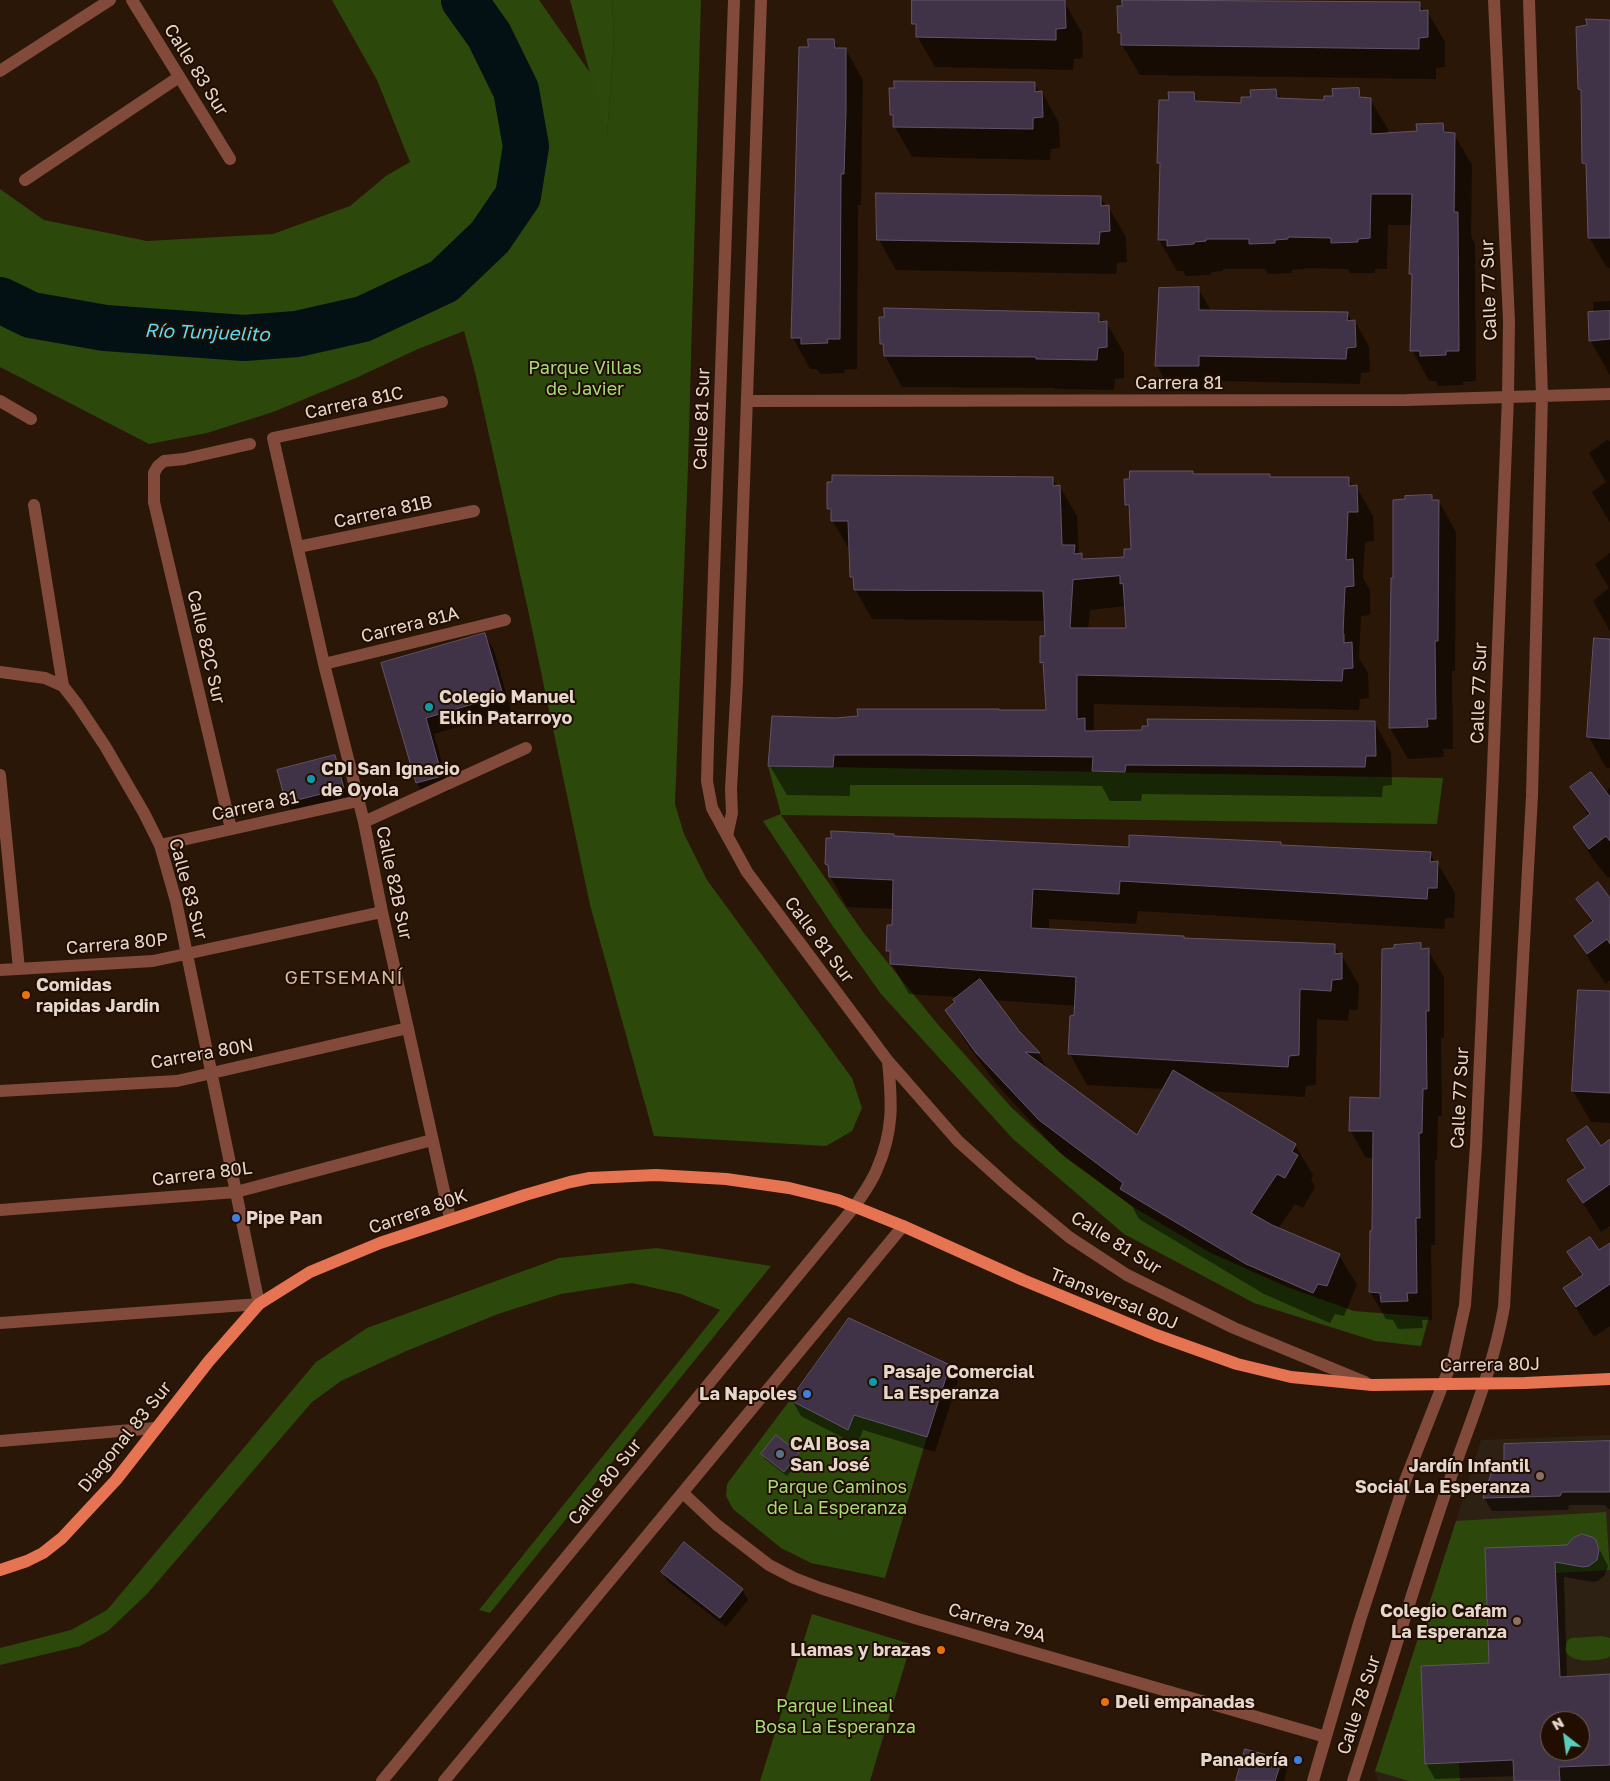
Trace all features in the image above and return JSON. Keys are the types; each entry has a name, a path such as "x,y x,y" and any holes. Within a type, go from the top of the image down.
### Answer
{"main road":[{"name":"Carrera 80K","path":"259,1304 292,1282 344,1257 450,1218 570,1182 590,1178 681,1176 766,1184 811,1192 855,1206"},
{"name":"Transversal 80J","path":"855,1206 1147,1332 1237,1364 1292,1377 1372,1385"},
{"name":"Diagonal 83 Sur","path":"0,1570 28,1561 43,1553 62,1538 116,1480 209,1361 259,1304"},
{"name":"Carrera 80J","path":"1372,1385 1610,1379"}],"street":[{"path":"0,71 110,0"},
{"name":"Calle 83 Sur","path":"132,0 230,159"},
{"name":"Calle 81 Sur","path":"734,0 707,781 712,808 747,872 888,1061 958,1141 1009,1187 1069,1236 1127,1275 1234,1328 1372,1385"},
{"path":"727,836 732,813 731,790 738,681 761,0"},
{"name":"Calle 77 Sur","path":"1442,1384 1454,1356 1466,1305 1483,999 1508,397 1509,320 1494,0"},
{"path":"1484,1383 1499,1336 1504,1307 1532,796 1542,396 1529,0"},
{"path":"25,180 179,77"},
{"name":"Carrera 81","path":"748,401 1407,400 1610,394"},
{"path":"0,401 31,419"},
{"name":"Carrera 81C","path":"273,438 442,402"},
{"name":"Calle 82B Sur","path":"273,438 324,664 364,822 382,912 450,1218"},
{"name":"Calle 82C Sur","path":"231,829 154,502 154,473 164,461 184,459 250,444"},
{"name":"Calle 83 Sur","path":"34,505 63,686 106,746 144,812 160,845 176,901 259,1304"},
{"name":"Carrera 81B","path":"298,547 474,511"},
{"name":"Carrera 81A","path":"324,664 505,620"},
{"path":"0,672 45,678 63,686"},
{"path":"364,822 526,748"},
{"path":"0,775 20,969"},
{"name":"Carrera 81","path":"160,845 358,801"},
{"name":"Carrera 80P","path":"0,970 153,961 382,912"},
{"name":"Carrera 80N","path":"0,1091 177,1081 408,1028"},
{"path":"855,1206 877,1171 886,1148 891,1125 892,1099 888,1061"},
{"name":"Carrera 80L","path":"0,1210 236,1192 432,1140"},
{"name":"Calle 80 Sur","path":"382,1781 855,1206"},
{"path":"444,1781 903,1226"},
{"name":"Carrera 80K","path":"0,1323 259,1304"},
{"name":"Calle 78 Sur","path":"1353,1781 1444,1497 1484,1383"},
{"name":"Calle 78 Sur","path":"1313,1781 1360,1620 1405,1481 1442,1384"},
{"path":"0,1441 156,1428"},
{"name":"Carrera 79A","path":"683,1493 717,1525 768,1565 820,1588 918,1619 1326,1736"}],"shaded area":[{"name":"Colegio Cafam La Esperanza","path":"1610,1435 1610,1781 1378,1781 1375,1771 1481,1440"}],"green space":[{"name":"Parque Villas de Javier","path":"332,0 539,0 591,74 607,134 614,39 612,0 701,0 688,467 675,804 684,834 707,880 852,1078 862,1108 852,1131 826,1146 654,1136 590,905 528,610 475,372 464,331 273,412 207,433 149,444 0,367 0,189 44,220 147,241 273,234 350,206 386,176 410,162 377,80"},
{"path":"570,0 612,0 614,39 607,136"},
{"path":"768,766 1443,778 1437,824 781,815 863,932 935,1021 1011,1107 1066,1158 1133,1207 1209,1252 1287,1287 1354,1311 1429,1317 1421,1346 1375,1341 1254,1303 1124,1234 1013,1139 881,994 834,928 763,821 781,814"},
{"path":"657,1248 771,1266 490,1613 479,1610 720,1310 681,1294 632,1283 561,1294 498,1314 404,1352 341,1381 312,1402 147,1594 108,1631 80,1646 0,1665 0,1648 71,1630 107,1610 316,1362 367,1328 559,1258"},
{"name":"Parque Caminos de La Esperanza","path":"790,1400 848,1430 854,1415 927,1437 885,1578 811,1563 781,1548 733,1509 726,1496 727,1484"},
{"path":"1606,1512 1610,1570 1556,1573 1554,1545 1485,1549 1489,1663 1421,1666 1425,1764 1459,1762 1460,1781 1409,1781 1375,1771 1456,1521"},
{"name":"Parque Lineal Bosa La Esperanza","path":"812,1614 911,1644 870,1781 760,1781"},
{"path":"1602,1636 1610,1638 1610,1656 1608,1658 1584,1660 1572,1658 1565,1650 1567,1641 1571,1638"}],"building":[{"path":"912,0 1065,0 1066,28 1056,29 1056,40 916,37 916,24 912,24"},
{"path":"1122,0 1420,2 1420,11 1428,10 1428,37 1419,38 1419,49 1121,45 1121,33 1118,33 1117,6 1122,6"},
{"path":"1586,19 1610,20 1610,238 1588,238 1586,164 1582,163 1581,90 1578,89 1576,27 1587,25"},
{"path":"808,39 834,39 835,48 846,48 846,110 844,174 841,174 840,339 827,339 828,343 801,344 801,338 791,338 799,47 808,47"},
{"path":"894,81 1035,82 1035,92 1042,91 1043,117 1033,118 1033,129 893,127 893,115 890,115 889,88 894,88"},
{"path":"1359,88 1360,97 1371,98 1371,134 1417,131 1416,124 1443,123 1444,132 1455,133 1454,212 1458,212 1459,351 1446,351 1446,355 1420,356 1420,351 1410,351 1412,274 1409,274 1412,194 1371,194 1370,238 1358,239 1358,242 1331,243 1331,238 1288,237 1288,239 1275,240 1275,243 1249,244 1249,239 1206,239 1206,241 1194,242 1194,244 1167,246 1167,240 1158,240 1160,163 1157,163 1159,100 1169,100 1168,92 1194,92 1195,101 1241,103 1241,97 1251,97 1250,90 1276,89 1277,98 1324,100 1324,96 1333,96 1332,89"},
{"path":"876,193 1101,196 1101,206 1109,205 1110,231 1100,232 1099,244 877,240"},
{"path":"1199,287 1199,310 1348,312 1347,321 1355,320 1356,347 1347,348 1346,359 1199,356 1199,366 1155,366 1159,288"},
{"path":"884,308 1099,313 1099,322 1107,321 1107,347 1098,348 1097,360 1036,359 1036,357 884,356 883,344 880,344 879,317 884,317"},
{"path":"1610,311 1610,339 1589,341 1588,312"},
{"path":"1130,471 1193,471 1193,474 1270,474 1270,477 1349,477 1349,486 1357,485 1358,512 1348,512 1346,560 1353,559 1354,586 1345,587 1343,634 1344,643 1352,642 1353,668 1343,669 1342,681 1077,675 1077,719 1085,718 1085,731 1142,730 1142,726 1148,726 1147,719 1375,721 1376,756 1366,756 1365,767 1126,765 1125,772 1092,771 1093,757 919,755 834,755 833,767 768,766 772,716 836,718 858,716 857,709 1046,710 1043,662 1040,663 1040,636 1045,636 1043,591 854,590 853,577 850,577 848,521 831,521 831,509 827,509 827,482 832,482 832,475 1053,477 1053,486 1060,485 1062,545 1075,545 1074,554 1082,553 1082,559 1124,557 1124,549 1131,549 1129,505 1125,505 1124,479 1129,479","holes":["1120,576 1120,584 1123,583 1126,628 1070,628 1073,580"]},
{"path":"1432,495 1432,500 1439,500 1438,641 1435,641 1436,719 1427,719 1428,727 1389,728 1393,500 1405,499 1405,496"},
{"name":"Colegio Manuel Elkin Patarroyo","path":"485,633 503,695 426,718 442,776 416,783 381,663"},
{"path":"1594,638 1610,639 1610,739 1587,737"},
{"name":"CDI San Ignacio de Oyola","path":"335,755 344,788 286,803 277,770"},
{"path":"1591,772 1610,797 1610,841 1606,836 1589,849 1573,827 1590,814 1570,787"},
{"path":"831,831 894,834 894,836 1129,847 1129,835 1281,842 1281,845 1431,852 1430,862 1438,861 1437,888 1428,888 1427,899 1120,881 1119,894 1033,889 1031,928 1184,936 1184,938 1335,944 1335,954 1342,953 1342,979 1332,980 1331,991 1300,989 1299,1055 1289,1056 1288,1067 1068,1054 1070,1016 1074,1015 1076,977 890,964 890,951 886,951 887,925 892,925 893,880 829,877 828,865 825,864 826,838 831,838"},
{"path":"1598,882 1610,898 1610,944 1607,939 1587,954 1574,936 1593,921 1576,899"},
{"path":"1421,943 1421,949 1429,948 1429,1011 1426,1011 1427,1089 1423,1089 1422,1133 1419,1133 1420,1218 1416,1218 1417,1293 1407,1293 1408,1301 1381,1302 1380,1293 1369,1292 1373,1131 1349,1131 1350,1097 1380,1098 1382,949 1394,948 1394,945"},
{"path":"980,979 1019,1031 1040,1053 1025,1052 1137,1135 1173,1070 1296,1144 1292,1152 1298,1155 1285,1178 1277,1174 1251,1213 1272,1225 1340,1254 1327,1286 1318,1284 1313,1293 1246,1264 1120,1189 1123,1183 1039,1120 976,1053 945,1010 955,1002 953,1000"},
{"path":"1578,990 1610,991 1610,1093 1572,1091"},
{"path":"1587,1126 1601,1146 1610,1139 1610,1184 1583,1203 1567,1180 1585,1168 1567,1140"},
{"path":"1590,1237 1599,1250 1610,1243 1610,1284 1576,1307 1563,1288 1583,1275 1567,1252"},
{"name":"Pasaje Comercial La Esperanza","path":"849,1318 950,1365 927,1437 854,1415 848,1430 790,1400"},
{"name":"CAI Bosa San José","path":"776,1435 799,1453 784,1472 761,1454"},
{"path":"1610,1441 1610,1492 1562,1492 1560,1496 1483,1498 1493,1468 1504,1464 1504,1444"},
{"path":"1582,1534 1596,1540 1599,1550 1597,1560 1589,1566 1583,1567 1555,1562 1560,1677 1610,1674 1610,1765 1559,1767 1560,1781 1514,1781 1513,1760 1425,1764 1421,1666 1489,1663 1485,1548 1567,1545 1573,1538"},
{"path":"684,1542 743,1589 720,1618 661,1572"},
{"path":"1245,1749 1282,1759 1275,1781 1236,1781"}],"waterway":[{"name":"Río Tunjuelito","path":"0,300 31,315 105,328 244,338 297,334 363,319 444,281 490,237 518,196 526,146 516,90 489,35 464,0"}],"place":[{"name":"Colegio Manuel Elkin Patarroyo","path":"429,707"},
{"name":"CDI San Ignacio de Oyola","path":"311,779"},
{"name":"Comidas rapidas Jardin","path":"26,995"},
{"name":"Pipe Pan","path":"236,1218"},
{"name":"Pasaje Comercial La Esperanza","path":"873,1382"},
{"name":"La Napoles","path":"807,1394"},
{"name":"CAI Bosa San José","path":"780,1454"},
{"name":"Jardín Infantil Social La Esperanza","path":"1540,1476"},
{"name":"Colegio Cafam La Esperanza","path":"1517,1621"},
{"name":"Llamas y brazas","path":"941,1650"},
{"name":"Deli empanadas","path":"1105,1702"},
{"name":"Panadería","path":"1298,1760"}],"district":[{"name":"GETSEMANÍ","path":"344,978"}]}
